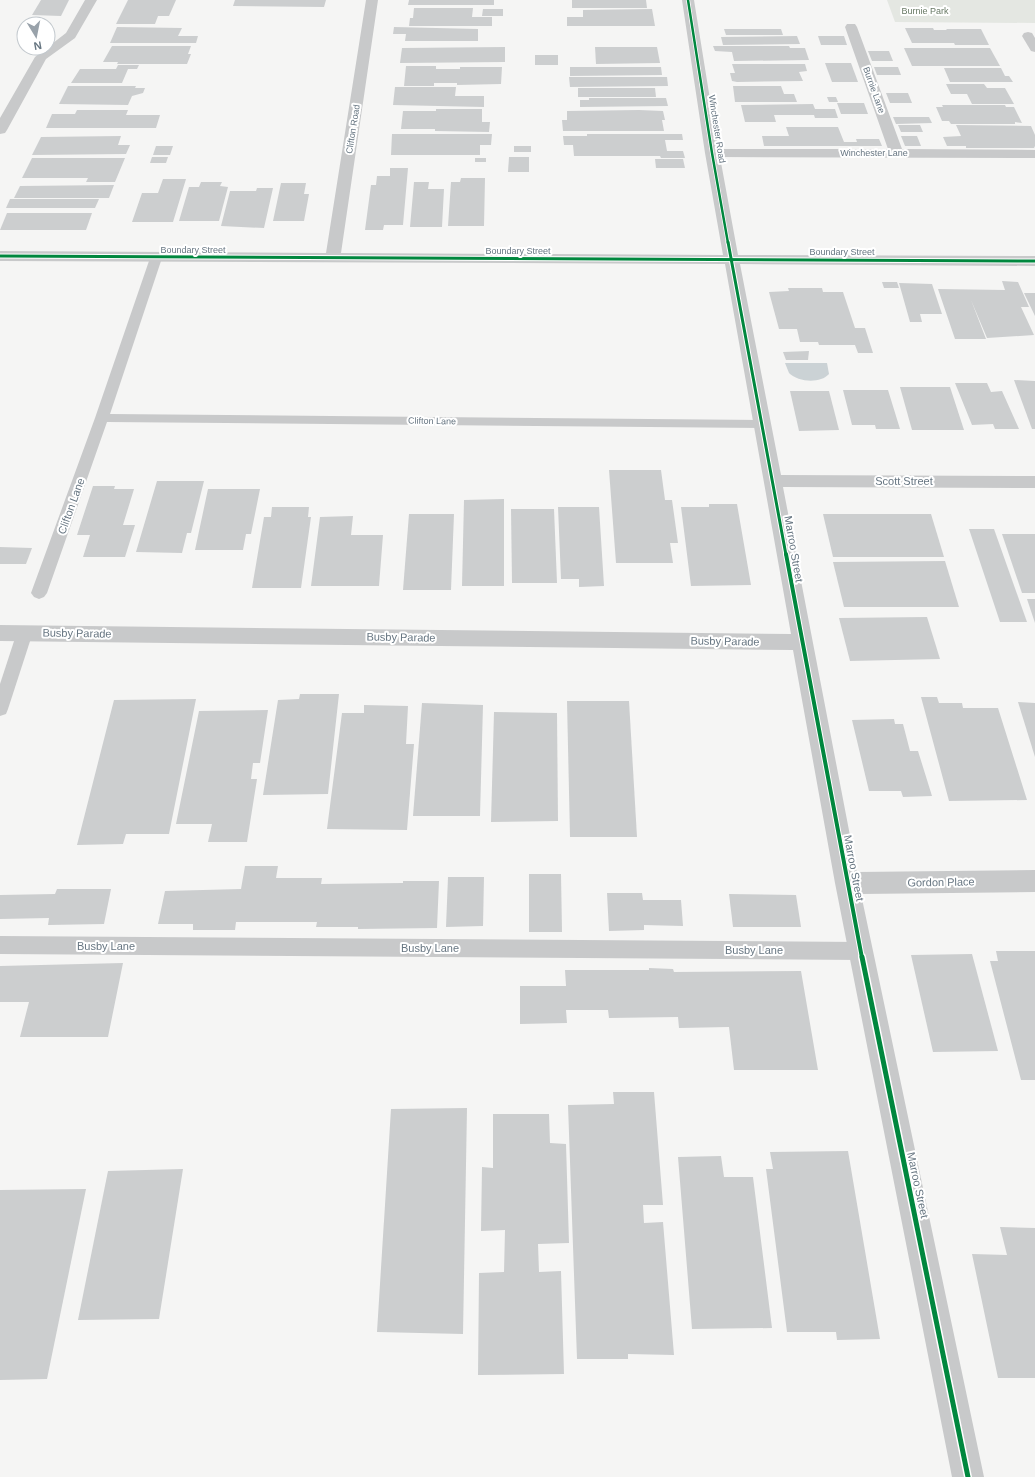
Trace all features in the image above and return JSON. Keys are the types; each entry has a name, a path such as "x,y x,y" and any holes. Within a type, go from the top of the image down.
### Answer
{"street":[{"path":"0,130 5,113 42,57 71,35 91,0"},
{"name":"Clifton Road","path":"333,258 372,0"},
{"name":"Winchester Road","path":"688,0 712,153 732,260"},
{"name":"Burnie Lane","path":"851,27 897,154"},
{"path":"1028,36 1035,48"},
{"name":"Winchester Lane","path":"712,153 1035,154"},
{"name":"Boundary Street","path":"0,256 156,258 1035,261"},
{"name":"Marroo Street","path":"732,260 847,883 968,1477"},
{"name":"Scott Street","path":"773,481 1035,482"},
{"name":"Busby Parade","path":"0,633 25,632 802,642"},
{"name":"Gordon Place","path":"847,883 1035,882"}],"lane":[{"name":"Clifton Lane","path":"39,593 102,418 156,258"},
{"name":"Clifton Lane","path":"102,418 762,424"},
{"path":"0,709 25,632"},
{"name":"Busby Lane","path":"0,945 861,951"}],"green space":[{"name":"Burnie Park","path":"887,0 1035,0 1035,23 895,22"}],"shaded area":[{"path":"785,363 827,363 829,374 820,379 809,381 803,380 789,373"}],"building":[{"path":"41,0 69,0 61,16 32,15"},
{"path":"128,0 176,0 169,16 158,16 155,24 116,24"},
{"path":"235,0 326,0 324,7 233,6"},
{"path":"409,0 494,0 494,5 408,5"},
{"path":"572,0 646,0 647,8 572,8"},
{"path":"414,8 473,8 472,17 492,17 492,26 409,26 410,18 413,18"},
{"path":"483,9 503,9 503,16 482,16"},
{"path":"652,9 655,26 567,26 567,17 583,17 583,10"},
{"path":"117,27 182,28 178,36 198,36 196,43 110,43"},
{"path":"394,27 478,29 478,41 405,41 406,34 393,34"},
{"path":"905,28 933,28 934,30 981,29 989,45 912,43"},
{"path":"724,29 781,29 783,35 726,35"},
{"path":"797,36 800,44 723,45 721,37"},
{"path":"818,36 844,36 847,45 821,45"},
{"path":"112,46 191,46 188,54 191,54 187,64 117,64 118,62 103,62"},
{"path":"713,46 789,46 790,48 805,48 809,60 734,61 732,52 715,51"},
{"path":"505,47 505,62 400,63 402,48"},
{"path":"595,47 657,47 660,63 596,64"},
{"path":"904,48 990,48 1000,66 912,66"},
{"path":"868,51 889,51 893,61 872,61"},
{"path":"535,55 558,55 558,65 535,65"},
{"path":"825,63 851,63 858,82 832,82"},
{"path":"732,64 805,64 807,71 799,72 803,81 737,82 732,81 730,73 735,73"},
{"path":"118,65 139,65 137,69 128,69 122,83 71,83 80,69 116,69"},
{"path":"406,66 436,66 436,69 460,69 460,67 502,67 501,84 457,85 457,83 434,83 434,86 404,86"},
{"path":"570,67 661,67 662,75 570,76"},
{"path":"874,67 898,67 901,75 877,75"},
{"path":"944,68 1001,68 1005,76 1009,76 1013,82 950,82"},
{"path":"569,77 667,77 668,86 570,87"},
{"path":"946,84 984,84 987,88 1005,88 1014,104 972,104 967,94 951,94"},
{"path":"68,86 136,86 135,88 145,88 143,93 132,96 128,105 59,104"},
{"path":"733,86 781,86 784,94 794,94 797,102 735,102"},
{"path":"395,87 456,87 455,96 484,96 484,107 393,105"},
{"path":"578,88 655,88 656,97 578,97"},
{"path":"886,93 908,93 912,103 890,103"},
{"path":"827,97 836,97 838,102 829,102"},
{"path":"589,98 666,98 668,106 580,107 580,100 589,100"},
{"path":"837,103 864,103 868,114 841,114"},
{"path":"813,104 815,109 835,109 838,118 815,118 814,115 774,115 776,122 745,122 741,105"},
{"path":"942,105 1005,105 1006,107 1014,107 1022,123 951,124 949,121 942,121 936,107 943,107"},
{"path":"436,109 482,109 482,122 490,122 489,132 401,129 403,111 436,111"},
{"path":"77,110 128,110 126,115 160,115 156,128 46,128 52,114 75,114"},
{"path":"567,111 663,111 665,120 662,120 664,131 563,131 562,120 567,120"},
{"path":"893,117 929,117 932,123 896,124"},
{"path":"898,125 920,125 923,132 901,132"},
{"path":"956,125 1031,126 1035,135 1035,146 1034,148 966,148 966,146 947,146 943,137 961,136"},
{"path":"786,127 838,127 844,142 857,142 856,139 879,139 882,146 764,146 762,136 789,136"},
{"path":"392,134 492,134 491,145 480,145 480,155 391,155"},
{"path":"587,134 682,134 683,140 665,140 667,151 683,151 685,158 661,158 660,156 574,156 573,145 564,145 563,136 587,136"},
{"path":"121,136 118,145 130,145 126,154 32,155 41,137"},
{"path":"901,136 917,136 921,146 905,146"},
{"path":"156,146 173,146 170,155 153,155"},
{"path":"514,146 531,146 531,152 514,152"},
{"path":"152,157 168,157 166,163 150,163"},
{"path":"509,157 529,157 529,172 508,172"},
{"path":"32,158 125,158 115,182 86,182 88,178 22,178"},
{"path":"475,158 486,158 486,162 475,162"},
{"path":"655,159 683,159 685,168 656,168"},
{"path":"390,168 408,168 403,225 384,225 383,230 365,230 371,185 376,185 377,176 390,176"},
{"path":"461,178 485,178 484,226 448,226 451,182 460,182"},
{"path":"163,179 186,179 173,222 132,222 142,193 158,193"},
{"path":"201,182 222,182 220,186 228,187 219,221 179,221 189,187 199,187"},
{"path":"414,182 429,182 428,189 444,189 442,227 410,227"},
{"path":"281,183 306,183 304,194 309,194 304,221 273,221"},
{"path":"114,185 109,198 14,198 20,186"},
{"path":"257,188 273,188 264,228 221,226 230,191 256,191"},
{"path":"10,199 99,199 95,208 6,208"},
{"path":"7,213 92,213 86,230 0,230"},
{"path":"1002,281 1018,282 1029,307 1021,307 1034,335 987,338 971,300 986,339 955,339 938,289 1005,290"},
{"path":"882,282 897,282 899,288 884,288"},
{"path":"899,283 932,284 942,314 920,314 922,322 910,322"},
{"path":"788,288 822,288 823,292 843,292 855,328 865,328 873,353 858,353 855,345 819,345 818,342 800,342 797,329 779,329 769,292 789,291"},
{"path":"1024,293 1035,293 1035,316"},
{"path":"809,351 808,360 786,360 783,352"},
{"path":"1014,380 1035,381 1035,429 1032,429"},
{"path":"955,383 987,383 991,392 1002,391 1019,429 995,429 993,424 972,425"},
{"path":"900,387 950,387 964,430 912,430"},
{"path":"843,390 888,390 900,429 876,429 875,425 852,425"},
{"path":"790,391 829,391 839,430 799,431"},
{"path":"609,470 661,470 665,500 672,500 678,543 670,543 673,563 616,563"},
{"path":"157,481 204,481 191,533 187,533 182,553 136,552"},
{"path":"93,486 115,486 114,489 134,489 123,525 135,525 125,557 83,557 90,535 77,535"},
{"path":"208,489 260,489 251,534 246,534 243,550 195,550"},
{"path":"504,499 504,586 462,586 464,500"},
{"path":"709,504 737,504 751,585 691,586 681,507 709,507"},
{"path":"272,507 309,507 308,517 311,517 301,588 252,588 264,517 271,517"},
{"path":"558,507 599,507 604,586 579,587 579,579 561,579"},
{"path":"511,509 554,509 557,583 512,583"},
{"path":"409,514 454,514 451,590 403,590"},
{"path":"823,514 931,514 944,557 833,557"},
{"path":"353,516 351,535 383,535 379,586 311,586 320,517"},
{"path":"969,529 994,529 1027,622 1000,622"},
{"path":"1002,534 1035,534 1035,593 1022,593"},
{"path":"0,547 32,548 26,564 0,564"},
{"path":"945,561 959,607 844,607 833,562"},
{"path":"1027,599 1035,599 1035,623"},
{"path":"927,617 940,659 850,661 839,618"},
{"path":"300,694 339,694 328,794 263,795 278,700 299,699"},
{"path":"921,697 937,697 939,703 962,703 963,708 998,708 1027,800 949,801"},
{"path":"196,699 169,834 126,834 123,844 77,845 114,700"},
{"path":"567,701 629,701 637,837 570,837"},
{"path":"1018,702 1035,703 1035,757"},
{"path":"422,703 483,705 480,816 413,816"},
{"path":"364,705 408,706 406,744 414,744 407,830 327,829 342,713 364,713"},
{"path":"268,710 260,763 253,763 251,779 257,779 247,842 208,842 212,824 176,824 199,711"},
{"path":"494,712 557,713 558,821 491,822"},
{"path":"894,719 895,724 903,724 910,751 918,751 932,796 903,797 901,791 869,791 852,720"},
{"path":"245,866 278,866 276,878 322,878 321,884 439,881 437,928 358,929 358,927 316,927 317,922 236,922 235,930 193,930 193,924 158,924 165,891 241,889"},
{"path":"529,874 561,874 562,932 529,932"},
{"path":"448,877 484,877 483,926 446,927"},
{"path":"57,889 111,889 104,924 48,925 49,918 0,919 0,895 55,894"},
{"path":"607,893 642,893 643,900 681,900 683,926 644,925 644,930 609,931"},
{"path":"729,894 796,895 801,927 733,927"},
{"path":"996,951 1035,951 1035,1080 1021,1080 990,961 998,961"},
{"path":"972,954 998,1051 933,1052 911,955"},
{"path":"123,963 108,1037 20,1037 29,1002 0,1002 0,966"},
{"path":"649,968 673,969 674,972 801,971 818,1070 734,1070 729,1027 679,1028 678,1017 609,1018 608,1010 566,1010 567,1023 520,1024 520,986 566,986 565,970 649,970"},
{"path":"613,1092 654,1092 663,1205 643,1205 644,1223 663,1222 674,1355 628,1354 628,1359 577,1359 568,1105 614,1104"},
{"path":"467,1108 463,1334 377,1332 391,1109"},
{"path":"493,1114 549,1114 550,1143 566,1144 569,1243 538,1244 539,1272 561,1271 564,1374 478,1375 479,1273 504,1272 505,1230 481,1231 482,1167 493,1168"},
{"path":"848,1151 880,1339 837,1340 836,1332 787,1332 766,1169 773,1169 770,1152"},
{"path":"721,1156 724,1177 753,1177 772,1328 692,1329 678,1157"},
{"path":"183,1169 159,1319 78,1320 108,1171"},
{"path":"86,1189 47,1379 0,1380 0,1190"},
{"path":"1000,1227 1035,1228 1035,1378 998,1378 972,1254 1007,1255"}],"cycle path":[{"path":"688,0 712,153 847,883 968,1477"},
{"path":"0,256 1035,261"}]}
